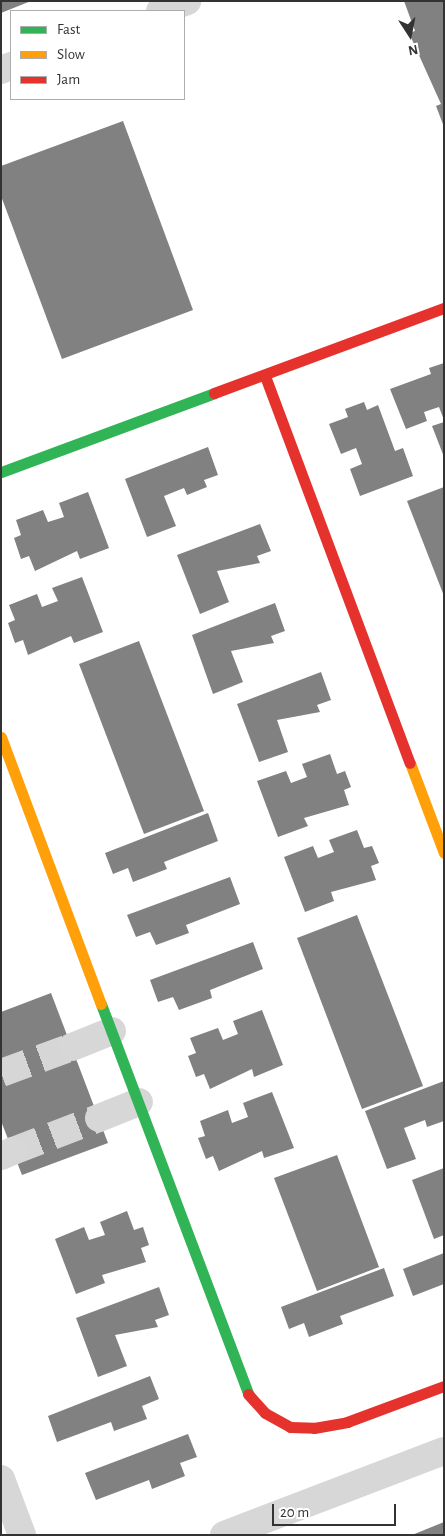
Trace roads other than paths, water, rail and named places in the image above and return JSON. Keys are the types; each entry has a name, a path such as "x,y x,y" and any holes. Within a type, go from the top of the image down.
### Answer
{"street":[{"path":"163,10 188,1"},
{"path":"1,472 265,376 444,308"},
{"path":"265,376 444,853"},
{"path":"1,737 249,1396 264,1413 290,1427 314,1428 347,1422 444,1386"},
{"path":"72,1047 112,1031"},
{"path":"99,1118 138,1102"},
{"path":"224,1535 444,1451"},
{"path":"1,1479 22,1535"}],"tunnel":[{"path":"1,1073 72,1047"},
{"path":"13,1151 99,1118"}]}
